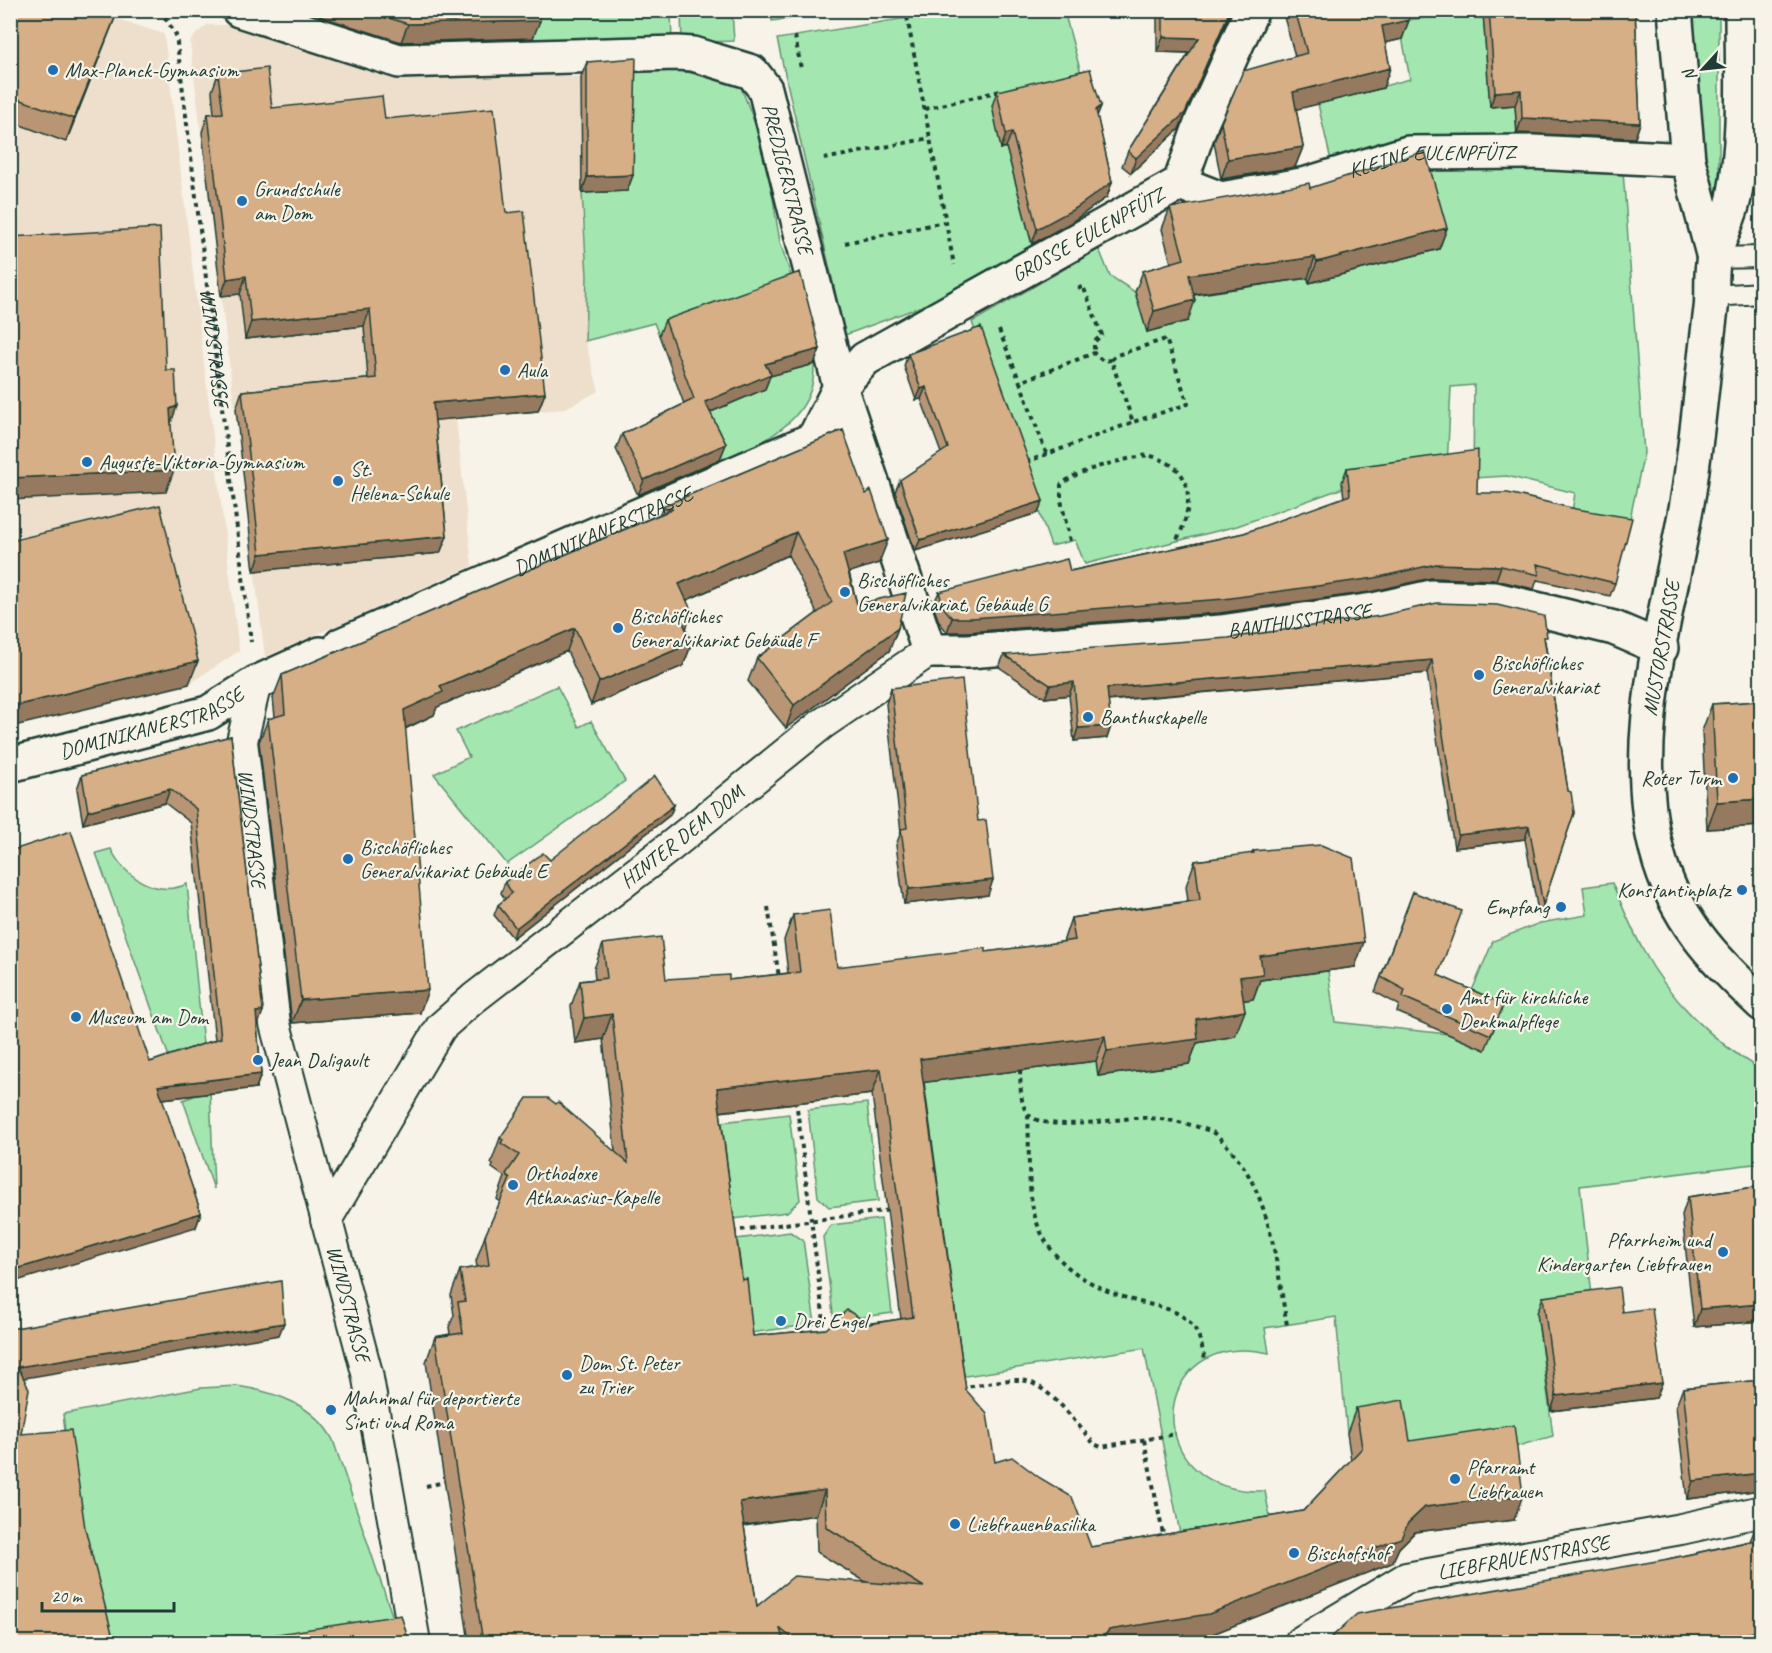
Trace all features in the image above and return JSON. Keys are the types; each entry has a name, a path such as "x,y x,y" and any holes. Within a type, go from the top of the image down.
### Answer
{"street":[{"name":"PREDIGERSTRASSE","path":"239,10 399,61 677,53 693,54 752,72 765,89 840,387 929,651"},
{"name":"GROSSE EULENPFÜTZ","path":"840,387 865,359 1180,183 1202,121 1252,10"},
{"name":"MUSTORSTRASSE","path":"1675,10 1688,160 1714,258"},
{"name":"MUSTORSTRASSE","path":"1742,10 1743,147 1734,201 1714,258 1712,296 1689,489 1652,689 1647,735 1647,793 1656,851 1677,908 1719,965 1761,1004"},
{"name":"KLEINE EULENPFÜTZ","path":"1180,183 1221,199 1307,184 1408,153 1533,152 1688,160"},
{"name":"DOMINIKANERSTRASSE","path":"10,765 208,713 256,683 814,439 840,387"},
{"name":"BANTHUSSTRASSE","path":"929,651 1221,632 1372,610 1431,597 1495,599 1614,628 1661,648"},
{"name":"HINTER DEM DOM","path":"326,1220 441,1027 474,998 671,846 822,724 929,651"},
{"name":"WINDSTRASSE","path":"256,683 242,741 275,1024 367,1373 415,1642"},
{"name":"LIEBFRAUENSTRASSE","path":"1300,1642 1406,1578 1681,1528 1761,1510"}],"lane":[{"path":"1714,258 1761,257"},
{"path":"1712,296 1761,293"}],"path":[{"name":"WINDSTRASSE","path":"160,10 176,35 256,683"},
{"path":"907,17 944,222 955,269"},
{"path":"924,109 1003,90"},
{"path":"820,159 930,138"},
{"path":"838,244 944,222"},
{"path":"1020,465 1046,453 1188,404 1167,339 1103,361 1094,353 1094,342 1102,335 1083,286 1072,291"},
{"path":"998,327 1046,453"},
{"path":"1020,382 1094,353"},
{"path":"1111,360 1133,422"},
{"path":"1070,541 1061,500 1061,485 1067,479 1080,474 1149,455 1160,458 1181,474 1186,489 1185,521 1175,542"},
{"path":"768,906 780,986"},
{"path":"1020,1070 1022,1099 1028,1114 1032,1193 1036,1219 1045,1239 1068,1269 1086,1282 1138,1301 1169,1309 1187,1319 1200,1337 1205,1359"},
{"path":"795,1090 824,1322"},
{"path":"1028,1114 1048,1123 1155,1119 1181,1122 1213,1132 1246,1171 1262,1202 1276,1257 1287,1325"},
{"path":"730,1232 899,1209"},
{"path":"954,1389 1023,1380 1035,1384 1056,1400 1094,1444 1101,1448 1176,1434"},
{"path":"1143,1440 1165,1543"}],"shaded area":[{"path":"10,11 92,11 164,34 239,651 189,684 10,727"},
{"path":"207,25 227,25 282,38 383,76 464,76 507,72 581,77 582,220 587,276 585,341 599,391 564,409 456,418 472,566 265,657 190,42"}],"green space":[{"path":"772,10 850,11 772,21"},
{"path":"534,11 671,11 672,43 533,49"},
{"path":"681,11 732,11 734,41 682,43"},
{"path":"950,11 1064,11 1084,84 1006,147 1033,249 960,292 845,335 777,39"},
{"path":"1480,11 1483,13 1490,107 1515,105 1517,140 1332,165 1318,104 1410,79 1399,21"},
{"path":"1689,11 1719,11 1719,210 1707,209"},
{"path":"671,70 716,76 741,87 765,150 780,242 795,288 730,297 707,305 711,318 659,335 654,323 585,341 587,276 582,193 627,190 631,72"},
{"path":"1416,157 1623,171 1644,453 1629,523 1572,512 1575,493 1507,476 1473,478 1474,385 1451,387 1447,467 1343,488 1237,526 1085,564 1075,540 1051,546 972,322 1099,249 1110,276 1135,292 1147,332 1181,296 1304,267 1309,283 1439,249"},
{"path":"814,364 812,384 797,414 771,436 724,466 699,417 765,389 756,373"},
{"path":"557,686 579,727 591,721 625,781 507,864 434,774 469,757 456,731"},
{"path":"111,849 124,868 142,882 164,888 175,888 187,884 203,1044 169,1057 96,853"},
{"path":"1612,883 1639,942 1654,968 1679,1002 1710,1033 1761,1070 1761,1163 1580,1186 1593,1305 1537,1313 1553,1436 1504,1450 1400,1466 1394,1425 1347,1433 1336,1317 1265,1328 1269,1353 1228,1351 1198,1364 1180,1386 1173,1414 1178,1442 1194,1468 1223,1485 1265,1491 1274,1539 1184,1554 1144,1348 953,1378 911,1084 1187,1044 1251,981 1328,971 1335,1022 1448,1034 1485,1050 1466,1005 1493,941 1540,923 1587,915 1583,887"},
{"path":"210,1090 214,1189 183,1100"},
{"path":"867,1103 878,1201 829,1207 818,1197 808,1110"},
{"path":"789,1114 800,1200 787,1212 734,1219 722,1122"},
{"path":"881,1219 892,1313 834,1321 823,1237 831,1225"},
{"path":"790,1232 803,1240 815,1324 750,1333 737,1239"},
{"path":"237,1386 279,1396 292,1402 315,1417 325,1428 333,1440 393,1618 317,1642 106,1642 72,1490 63,1414 201,1388"}],"building":[{"name":"Max-Planck-Gymnasium","path":"10,10 118,10 74,119 10,96"},
{"path":"364,10 540,10 540,21 408,24"},
{"path":"1163,10 1230,10 1185,113 1136,158 1128,151 1199,38 1163,37"},
{"path":"1295,10 1407,10 1409,20 1382,26 1390,68 1293,92 1303,147 1228,159 1221,123 1243,71 1307,53"},
{"path":"1489,10 1635,10 1640,123 1522,118 1521,90 1495,92"},
{"path":"636,58 633,175 587,177 587,62"},
{"path":"267,68 272,108 382,96 385,119 494,108 506,213 524,211 545,393 433,403 447,536 260,554 242,391 376,378 370,309 251,322 246,276 227,279 208,114 223,113 218,74"},
{"path":"1090,69 1101,106 1096,110 1112,182 1076,208 1037,229 1012,132 1006,134 997,91"},
{"path":"1425,151 1447,228 1317,262 1315,257 1189,275 1195,300 1154,311 1143,271 1184,259 1170,208 1309,183 1310,188"},
{"path":"160,228 166,370 175,370 177,406 170,409 174,470 11,478 10,237"},
{"path":"800,272 820,349 765,364 771,374 705,402 726,444 644,480 622,434 694,399 665,320"},
{"path":"981,327 1043,501 920,540 900,480 948,448 926,387 921,389 908,354"},
{"path":"843,430 866,494 871,490 888,540 843,554 857,604 906,593 898,628 794,705 757,658 832,602 796,532 679,584 692,612 681,618 692,643 599,682 575,628 440,686 443,692 404,710 428,990 301,1000 268,719 285,714 282,675 673,509 665,509 663,506"},
{"path":"1478,450 1477,493 1508,493 1576,509 1632,518 1615,583 1537,564 1539,575 1501,566 1436,564 1375,578 1224,599 972,618 952,618 944,608 939,592 1067,559 1070,571 1244,533 1350,495 1347,468"},
{"path":"160,505 198,661 10,707 10,541"},
{"path":"1437,603 1497,605 1544,616 1547,637 1544,637 1568,791 1571,792 1574,813 1543,905 1529,826 1458,835 1432,660 1107,688 1111,726 1078,728 1074,682 1050,685 1004,655 1228,638 1380,616"},
{"path":"962,680 978,821 986,820 993,880 909,889 901,829 907,828 891,688"},
{"path":"1761,701 1761,799 1717,802 1712,704"},
{"path":"231,736 263,1011 256,1012 261,1074 158,1086 201,1213 10,1271 10,851 71,831 150,1062 221,1038 196,809 170,789 88,811 82,775"},
{"path":"655,776 674,805 516,928 498,905 512,893 505,882 543,853 550,860"},
{"path":"1321,845 1353,858 1364,942 1260,956 1263,974 1240,977 1245,1011 1196,1019 1198,1039 1107,1051 1105,1036 920,1059 966,1390 987,1414 995,1462 1012,1457 1040,1478 1072,1497 1091,1547 1303,1511 1362,1448 1356,1408 1403,1400 1410,1441 1514,1425 1523,1495 1425,1507 1408,1523 1401,1538 1209,1614 1109,1630 1099,1642 798,1642 780,1629 784,1642 483,1642 435,1337 463,1333 458,1302 465,1301 460,1270 489,1265 485,1236 510,1179 506,1174 519,1155 501,1143 503,1140 500,1138 527,1098 548,1098 556,1104 558,1102 628,1163 612,1014 584,1018 580,981 607,978 603,944 661,937 666,979 729,975 729,980 800,972 793,915 830,910 837,967 986,948 986,952 1075,940 1071,918 1200,900 1195,861 1254,853 1253,851","holes":["881,1069 913,1317 869,1324 847,1310 826,1329 753,1336 747,1279 742,1280 717,1088","825,1490 826,1527 924,1587 794,1576 757,1606 740,1502"]},
{"path":"1413,892 1462,911 1438,975 1504,1004 1491,1035 1403,997 1405,990 1381,977"},
{"name":"Pfarrheim und Kindergarten Liebfrauen","path":"1761,1186 1761,1304 1700,1309 1688,1197"},
{"path":"281,1281 284,1323 18,1367 29,1389 21,1434 71,1430 85,1528 113,1637 87,1642 10,1642 10,1329"},
{"path":"1619,1287 1622,1312 1652,1308 1662,1383 1556,1396 1543,1297"},
{"path":"1761,1380 1761,1473 1693,1481 1683,1388"},
{"path":"1761,1526 1761,1631 1694,1642 1326,1642 1357,1614 1668,1559 1757,1540 1755,1529"},
{"path":"401,1615 409,1642 226,1642"},
{"path":"1761,1632 1761,1642 1747,1642"}],"place":[{"name":"Max-Planck-Gymnasium","path":"53,70"},
{"name":"Grundschule am Dom","path":"242,201"},
{"name":"Aula","path":"505,370"},
{"name":"Auguste-Viktoria-Gymnasium","path":"87,462"},
{"name":"St. Helena-Schule","path":"338,481"},
{"name":"Bischöfliches Generalvikariat, Gebäude G","path":"845,592"},
{"name":"Bischöfliches Generalvikariat Gebäude F","path":"618,628"},
{"name":"Bischöfliches Generalvikariat","path":"1479,675"},
{"name":"Banthuskapelle","path":"1088,717"},
{"name":"Roter Turm","path":"1733,778"},
{"name":"Bischöfliches Generalvikariat Gebäude E","path":"348,859"},
{"name":"Konstantinplatz","path":"1742,890"},
{"name":"Empfang","path":"1561,907"},
{"name":"Amt für kirchliche Denkmalpflege","path":"1447,1009"},
{"name":"Museum am Dom","path":"76,1017"},
{"name":"Jean Daligault","path":"258,1060"},
{"name":"Orthodoxe Athanasius-Kapelle","path":"513,1185"},
{"name":"Pfarrheim und Kindergarten Liebfrauen","path":"1723,1252"},
{"name":"Drei Engel","path":"781,1321"},
{"name":"Dom St. Peter zu Trier","path":"567,1375"},
{"name":"Mahnmal für deportierte Sinti und Roma","path":"331,1410"},
{"name":"Pfarramt Liebfrauen","path":"1455,1479"},
{"name":"Liebfrauenbasilika","path":"955,1524"},
{"name":"Bischofshof","path":"1294,1553"}]}
